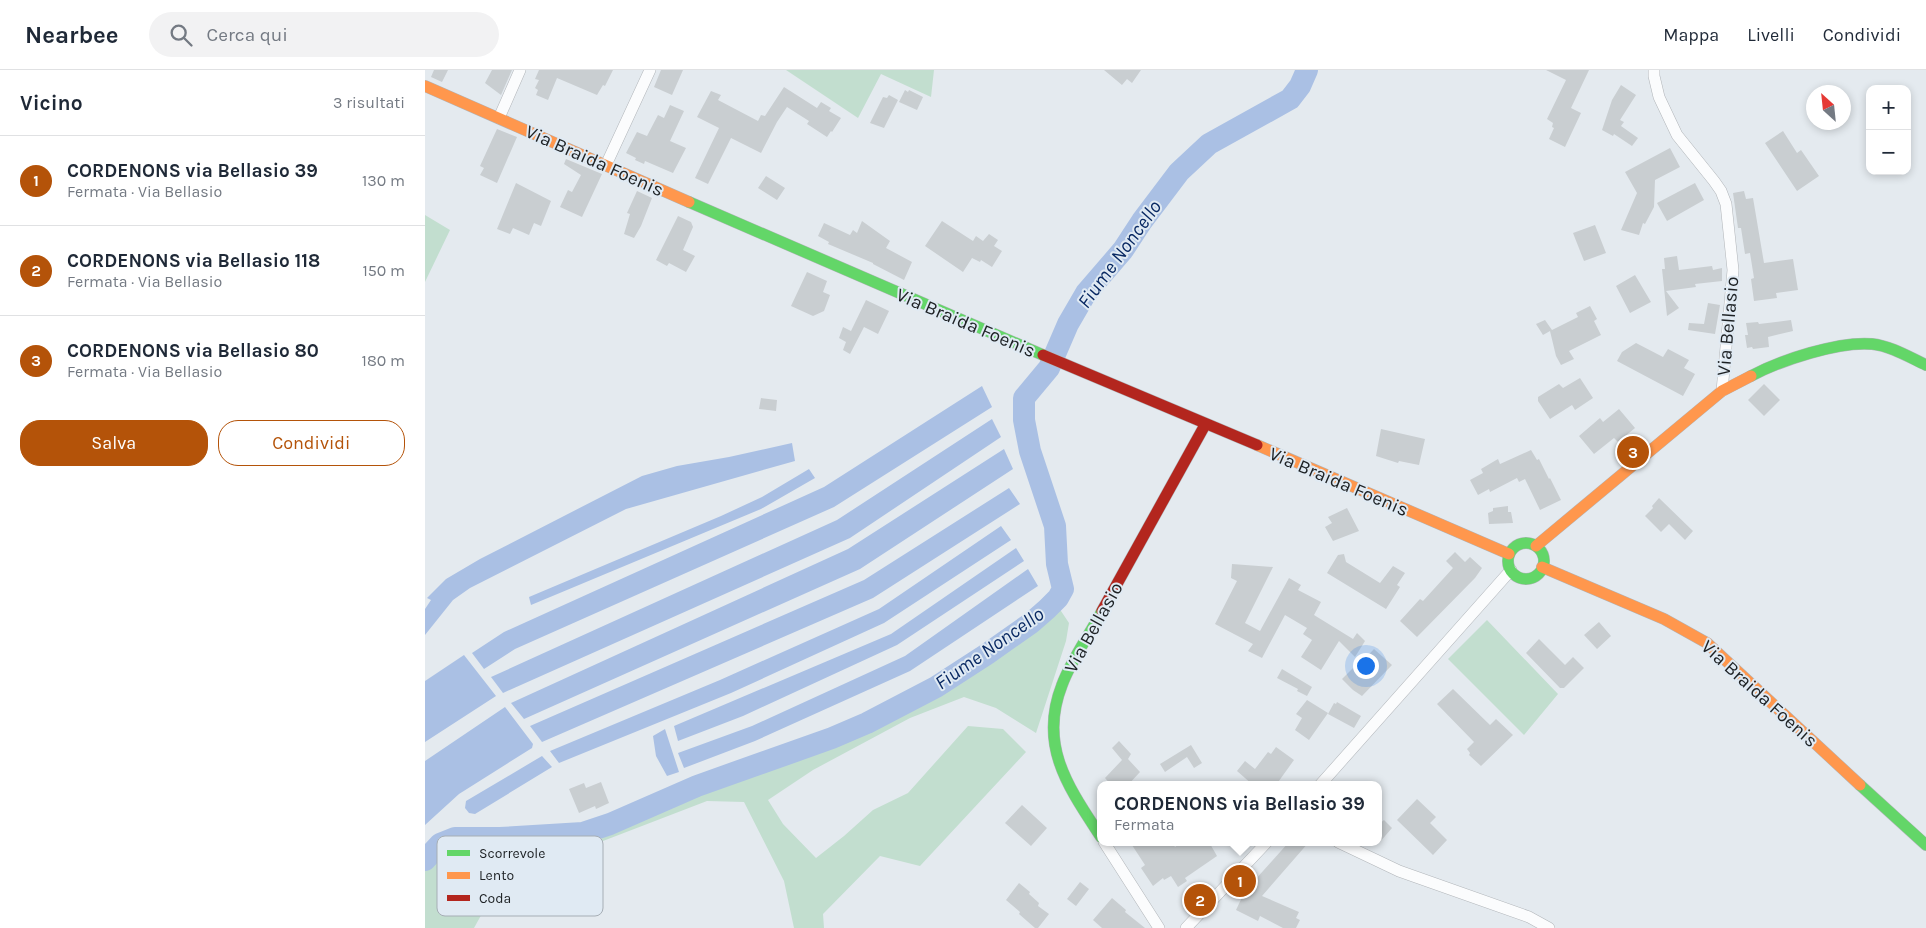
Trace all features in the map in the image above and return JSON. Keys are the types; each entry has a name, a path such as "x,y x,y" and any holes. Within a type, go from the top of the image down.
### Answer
{"street":[{"path":"499,118 520,70"},
{"path":"606,165 650,70"},
{"name":"Via Bellasio","path":"1535,546 1722,391 1733,270 1726,204 1717,186 1677,134 1659,97 1654,76 1655,70"},
{"name":"Via Braida Foenis","path":"425,86 905,296 1509,554"},
{"path":"1722,391 1760,371 1802,356 1845,345 1873,344 1893,349 1926,365"},
{"name":"Via Bellasio","path":"1097,831 1066,782 1056,753 1053,731 1054,709 1062,684 1205,425"},
{"path":"1526,543 1535,546 1542,554 1542,567 1534,577 1518,577 1509,565 1509,554 1518,545 1526,543"},
{"name":"Via Braida Foenis","path":"1542,567 1664,619 1707,643 1926,844"},
{"path":"1324,781 1511,570"},
{"path":"1108,846 1159,928"},
{"path":"1187,928 1263,846"},
{"path":"1346,846 1399,871 1529,917 1549,928"}],"green space":[{"path":"786,70 934,70 931,97 881,74 858,118"},
{"path":"425,215 450,230 425,282"},
{"path":"1059,608 1069,623 1066,641 1036,733 996,708 964,697 910,718 813,770 768,800 783,824 816,858 873,810 908,793 968,726 1003,729 1026,752 920,866 880,856 823,914 824,928 794,928 784,881 744,802 707,801 603,841 603,836 533,836 583,833 610,824 697,786 832,738 867,723 936,687 987,654 1031,623 1047,609"},
{"path":"1487,620 1558,694 1524,735 1448,659"},
{"path":"437,847 437,916 481,916 474,928 425,928 425,860"}],"water":[{"path":"982,386 992,407 834,507 515,649 484,669 472,653 504,632 824,487"},
{"path":"992,419 1001,437 850,538 503,693 491,677 837,520"},
{"path":"792,443 795,461 626,509 470,588 453,600 425,635 425,609 431,600 427,598 446,579 480,559 642,476 677,466"},
{"path":"1004,449 1013,469 860,569 524,719 511,703 848,549"},
{"path":"809,469 815,478 761,509 531,605 529,597 721,516 762,497"},
{"path":"1009,488 1020,504 873,598 542,742 530,726 864,580"},
{"path":"1001,526 1011,540 884,623 731,693 559,763 550,751 720,680 879,609"},
{"path":"1016,548 1024,561 897,645 743,716 678,741 674,726 891,634"},
{"path":"1028,569 1038,586 910,671 755,741 684,768 678,753 752,726 905,656"},
{"path":"464,655 496,696 425,742 425,681"},
{"path":"505,707 533,744 532,748 459,794 425,825 425,761"},
{"path":"665,729 679,772 667,776 656,756 653,736"},
{"path":"542,756 552,767 475,814 469,813 465,808 466,801"}],"building":[{"path":"434,70 448,70 442,82 431,77"},
{"path":"492,70 512,70 501,95 485,83"},
{"path":"539,70 613,70 605,86 603,85 597,95 557,78 548,100 536,95 538,90 535,88 539,80 535,79"},
{"path":"661,70 683,70 672,95 654,87"},
{"path":"1104,70 1141,70 1132,83 1127,79 1122,85"},
{"path":"1546,70 1589,70 1571,108 1581,113 1565,147 1549,139 1554,128 1552,127 1553,123 1547,119 1566,80"},
{"path":"1621,85 1636,95 1620,120 1624,122 1621,126 1638,138 1632,146 1614,134 1613,136 1602,130 1612,100"},
{"path":"784,87 817,108 821,102 831,108 829,111 841,118 832,132 827,137 807,124 809,121 787,107 761,153 731,138 708,184 695,178 719,128 697,117 711,91 721,95 718,100 758,121 761,115 765,116"},
{"path":"905,90 923,97 917,110 899,102"},
{"path":"889,95 898,100 884,128 870,123 883,97 887,98"},
{"path":"670,105 684,111 670,141 686,148 673,173 645,161 644,164 626,153 637,132 647,136 658,115 664,118"},
{"path":"497,129 517,137 497,183 480,175 484,168 480,166"},
{"path":"1783,131 1797,153 1801,150 1819,176 1797,191 1765,143"},
{"path":"1670,148 1680,167 1655,180 1654,207 1645,224 1643,223 1639,235 1621,230 1637,193 1625,172"},
{"path":"566,159 602,174 582,217 560,207 568,190 572,192 581,175 564,164"},
{"path":"766,176 785,188 777,200 758,188"},
{"path":"516,183 551,201 541,226 534,223 529,235 513,228 510,234 497,229"},
{"path":"1695,183 1704,200 1667,221 1657,203"},
{"path":"637,191 652,198 634,238 624,234 630,214 627,213"},
{"path":"1744,191 1746,199 1753,198 1764,263 1793,259 1798,290 1776,293 1777,298 1754,301 1751,279 1754,278 1750,253 1745,254 1741,228 1738,228 1733,193"},
{"path":"678,216 691,222 693,227 683,250 695,256 686,272 669,263 667,266 656,260"},
{"path":"862,221 890,241 886,248 912,262 904,280 873,263 828,244 829,242 818,236 824,223 850,235 853,230 857,233"},
{"path":"942,221 973,241 976,236 983,241 989,234 998,240 994,246 1002,251 992,267 981,260 980,262 972,258 963,272 925,246"},
{"path":"1595,225 1606,253 1584,261 1573,233"},
{"path":"1677,256 1679,270 1712,266 1713,270 1722,268 1722,281 1695,284 1696,287 1666,291 1679,308 1667,316 1662,269 1665,269 1664,258"},
{"path":"807,272 827,281 823,292 830,295 824,311 813,316 791,306"},
{"path":"1635,275 1651,302 1630,313 1616,286"},
{"path":"866,300 889,311 878,334 864,327 850,354 843,350 846,342 839,338 843,327 851,331"},
{"path":"1708,303 1720,305 1715,334 1688,330 1689,323 1704,324"},
{"path":"1590,306 1597,319 1594,321 1601,335 1569,351 1574,359 1561,365 1556,356 1550,331 1543,335 1536,324 1545,320 1552,330 1578,317 1576,313"},
{"path":"1791,320 1793,331 1768,337 1769,347 1747,348 1745,335 1748,335 1746,323 1758,322 1759,324"},
{"path":"1636,343 1663,357 1668,349 1689,360 1684,368 1695,374 1683,396 1617,361 1622,352"},
{"path":"1580,378 1593,398 1575,410 1572,405 1550,419 1538,401 1538,397 1559,384 1563,388"},
{"path":"1764,384 1780,400 1764,416 1748,400"},
{"path":"761,398 777,400 776,411 759,409"},
{"path":"1619,409 1635,428 1618,442 1614,438 1594,454 1579,436 1600,418 1603,422"},
{"path":"1381,429 1425,439 1419,465 1399,461 1398,463 1376,456"},
{"path":"1531,450 1537,460 1539,459 1561,500 1540,510 1525,479 1519,482 1517,478 1490,492 1489,489 1478,495 1470,480 1483,473 1481,469 1498,459 1500,464"},
{"path":"1659,498 1693,531 1685,540 1669,524 1661,532 1645,516"},
{"path":"1508,506 1508,512 1511,512 1513,523 1489,524 1488,513 1493,511 1493,508"},
{"path":"1347,508 1359,531 1333,541 1325,527 1332,523 1328,517"},
{"path":"1455,552 1465,562 1470,557 1482,568 1475,578 1417,637 1400,621 1420,599 1423,601 1453,568 1446,561"},
{"path":"1344,554 1346,562 1380,583 1393,566 1405,573 1397,585 1400,587 1386,609 1327,573 1338,555"},
{"path":"1232,564 1273,567 1245,623 1260,631 1289,578 1301,585 1298,590 1321,602 1314,615 1353,639 1357,633 1365,641 1355,657 1339,641 1321,670 1301,657 1312,640 1303,634 1307,628 1285,615 1262,658 1248,651 1253,644 1215,624 1237,581 1231,578"},
{"path":"1599,622 1611,636 1597,649 1584,635"},
{"path":"1539,639 1565,665 1573,657 1584,668 1564,688 1560,688 1526,653"},
{"path":"1374,649 1392,665 1362,696 1342,679 1353,668 1355,669"},
{"path":"1282,669 1312,687 1307,696 1277,678"},
{"path":"1453,689 1490,725 1496,719 1513,735 1481,766 1469,755 1470,753 1467,749 1474,742 1437,704"},
{"path":"1307,700 1328,713 1309,740 1295,730 1302,718 1296,714"},
{"path":"1337,702 1361,716 1354,728 1328,714 1334,703 1336,704"},
{"path":"1119,741 1131,754 1128,759 1140,772 1132,781 1108,781 1105,778 1122,760 1112,748"},
{"path":"1191,745 1202,763 1194,768 1187,757 1165,772 1160,764"},
{"path":"1276,747 1294,760 1279,781 1248,781 1237,771 1245,761 1255,769 1268,752 1271,754"},
{"path":"601,782 609,803 596,809 595,806 579,813 569,789 584,783 586,788"},
{"path":"1417,799 1436,817 1430,823 1447,840 1433,855 1397,820"},
{"path":"1022,805 1047,828 1031,846 1005,823"},
{"path":"1384,820 1392,828 1382,840 1382,822"},
{"path":"1133,846 1211,846 1217,856 1185,878 1187,881 1178,887 1171,876 1164,880 1163,878 1153,886 1141,868 1145,865"},
{"path":"1285,846 1306,846 1262,896 1299,912 1296,918 1300,920 1296,928 1283,928 1260,916 1258,921 1236,910 1245,891"},
{"path":"1080,882 1089,889 1076,906 1067,899"},
{"path":"1019,883 1030,892 1029,894 1039,903 1038,906 1049,914 1038,928 1035,928 1019,914 1020,912 1006,900"},
{"path":"1112,898 1126,910 1125,912 1145,928 1102,928 1093,920"}],"waterway":[{"name":"Fiume Noncello","path":"533,836 583,833 610,824 697,786 832,738 867,723 936,687 987,654 1031,623 1047,609 1058,598 1063,589 1057,564 1055,526 1030,451 1024,420 1024,398 1049,368 1068,324 1086,293 1123,250 1179,172 1209,144 1290,99 1300,86 1307,70"},
{"name":"Fiume Noncello","path":"425,860 437,847"}],"traffic: fast":[{"path":"689,202 1043,355"},
{"path":"1751,376 1794,358 1843,345 1872,344 1886,347 1926,365"},
{"path":"1526,543 1538,549 1544,561 1538,573 1526,579 1514,573 1508,561 1514,549 1526,543"},
{"path":"1097,831 1068,783 1055,747 1053,728 1055,707 1062,685 1102,611"},
{"path":"1860,785 1926,845"}],"traffic: slow":[{"path":"425,86 689,202"},
{"path":"1536,546 1722,391 1751,376"},
{"path":"1257,445 1509,554"},
{"path":"1542,567 1664,619 1707,643 1860,785"}],"traffic: jam":[{"path":"1043,355 1257,445"},
{"path":"1102,611 1205,425"}],"place":[{"name":"CORDENONS via Bellasio 80","path":"1633,452"},
{"name":"CORDENONS via Bellasio 39","path":"1240,881"},
{"name":"CORDENONS via Bellasio 118","path":"1200,900"}]}
